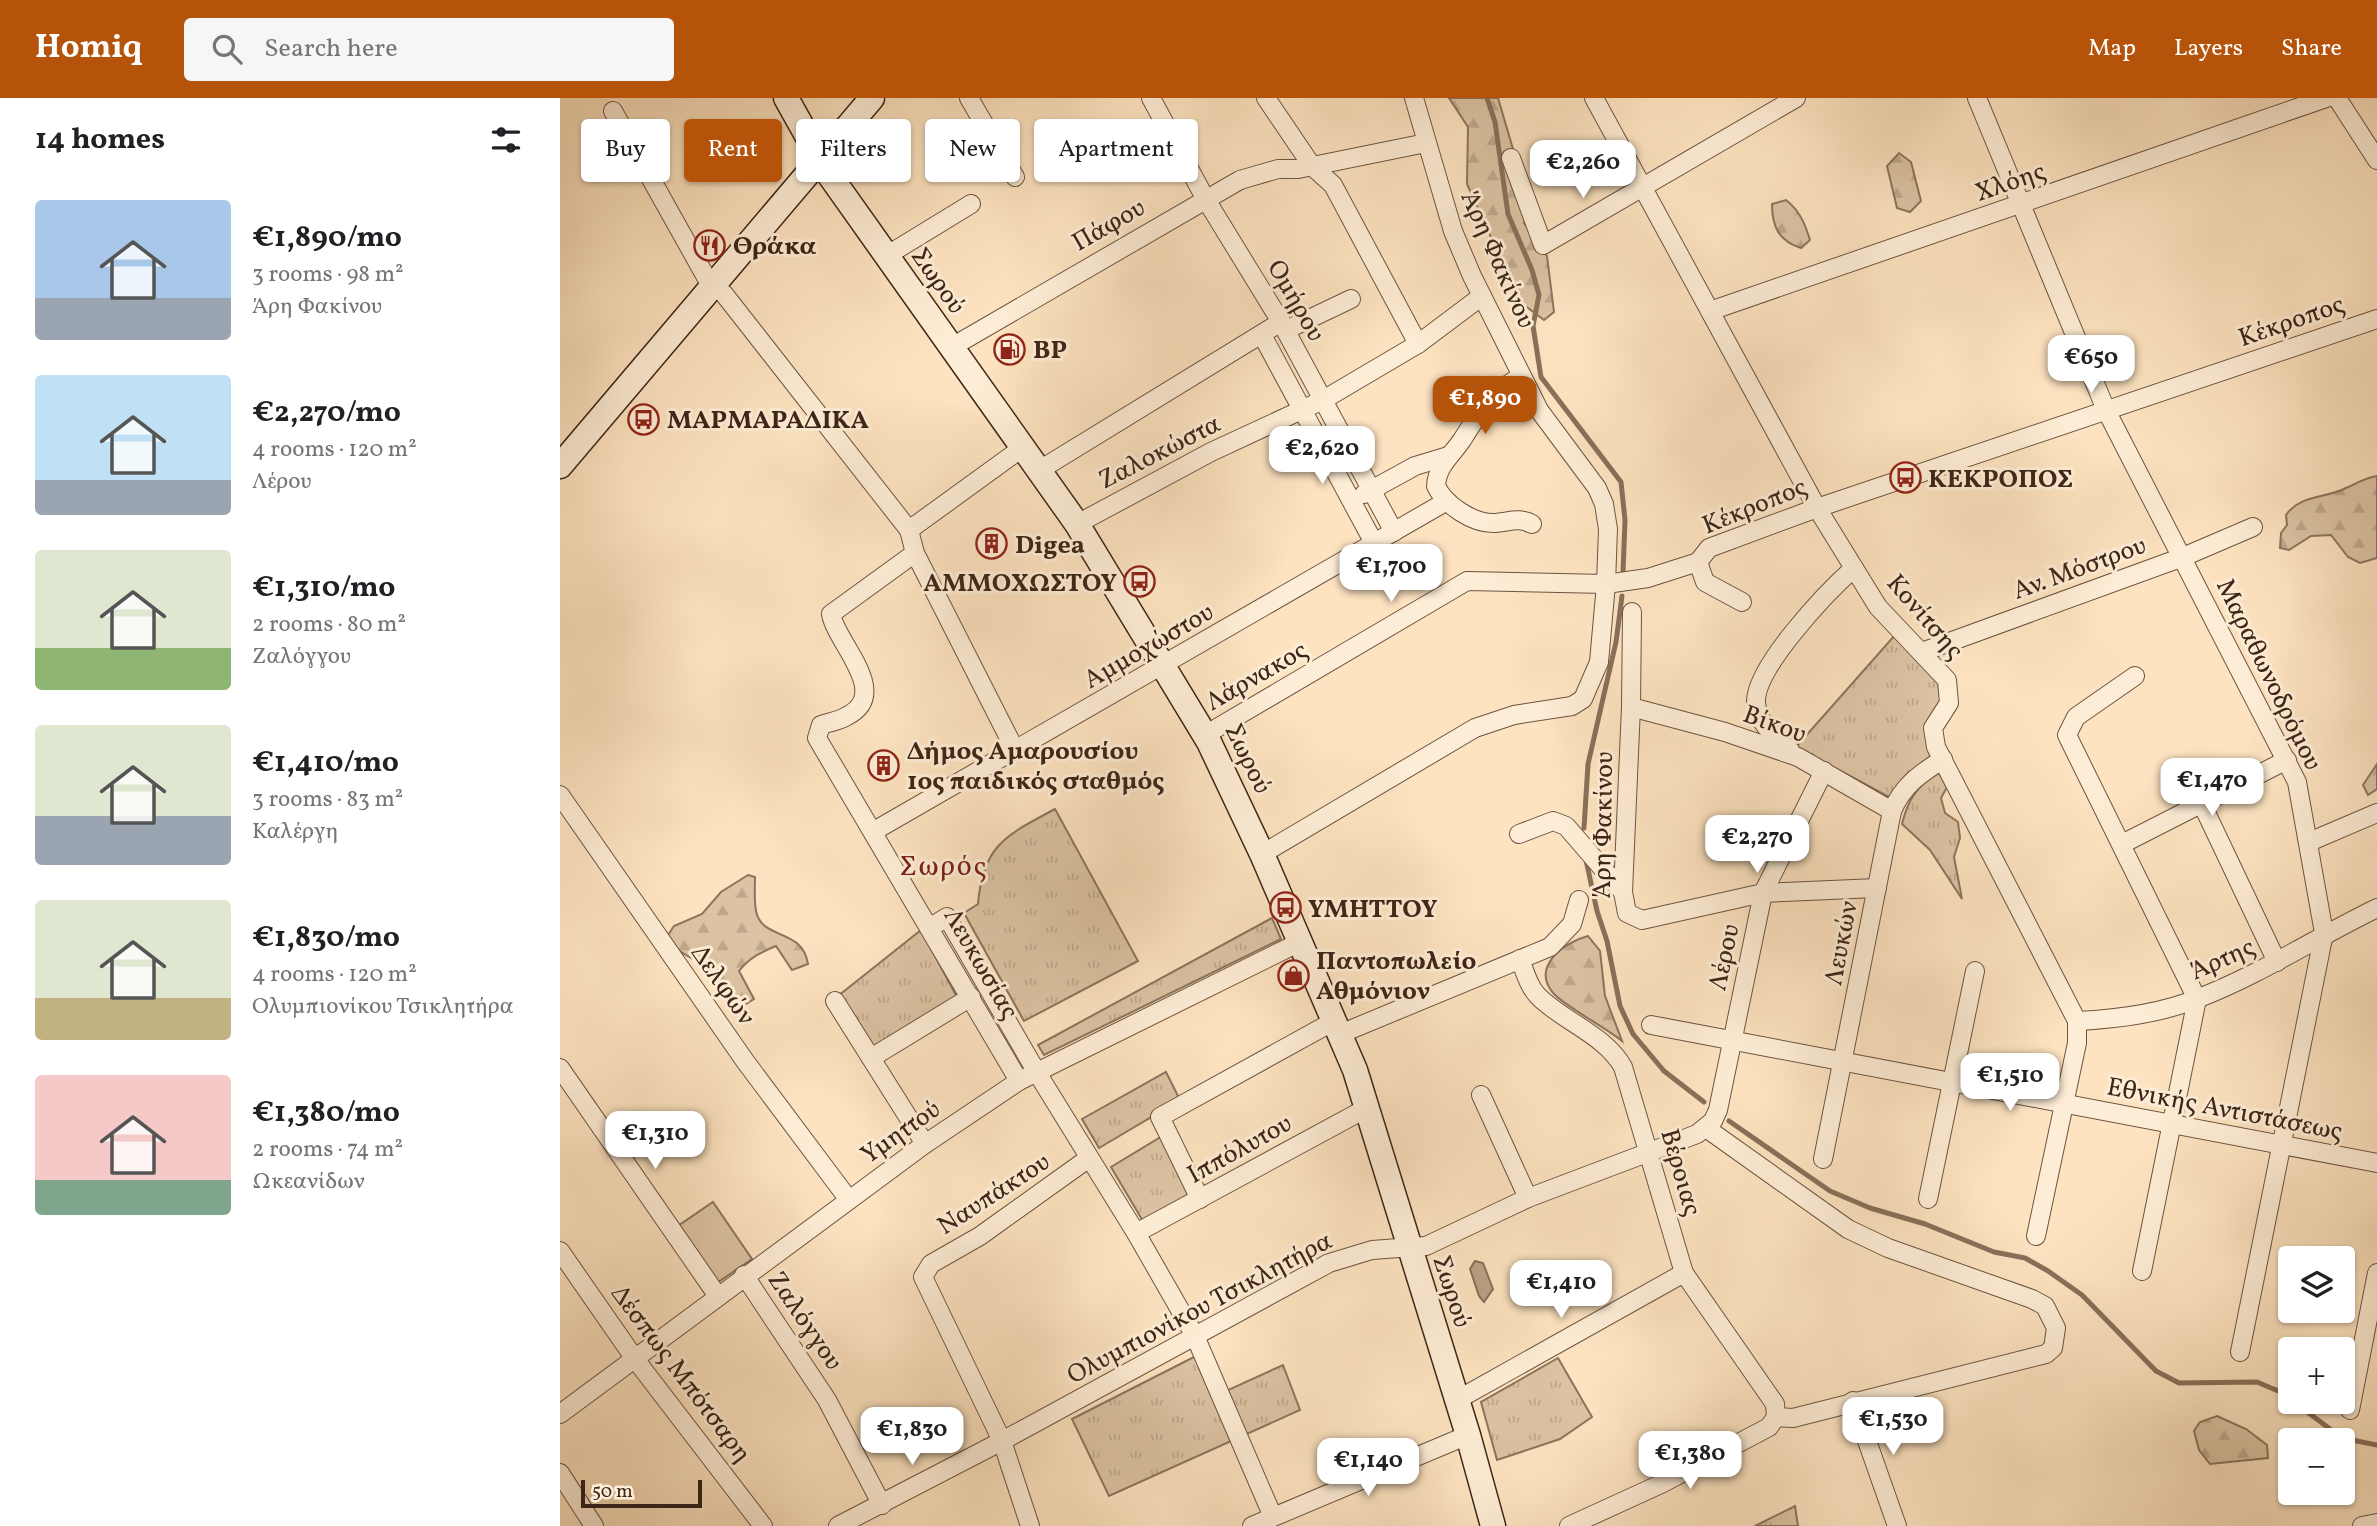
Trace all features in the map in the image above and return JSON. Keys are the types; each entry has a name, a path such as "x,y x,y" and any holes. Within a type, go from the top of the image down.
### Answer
{"street":[{"name":"Σωρού","path":"786,98 798,119"},
{"path":"854,119 872,98"},
{"path":"969,98 981,119"},
{"name":"Ομήρου","path":"1151,98 1205,198 1284,326 1394,532"},
{"path":"1266,98 1312,166 1326,177 1340,197 1418,344"},
{"name":"Άρη Φακίνου","path":"1414,98 1453,231 1520,377 1539,410 1597,488 1605,504 1608,529 1606,584"},
{"name":"Κονίτσης","path":"1594,98 1817,508 1878,607 1947,680 1950,692 1945,712 1933,728 1936,747 2077,1021"},
{"path":"1643,188 1796,98"},
{"name":"Μαραθωνοδρόμου","path":"1977,98 2019,206 2106,410 2297,782 2324,933 2240,1352"},
{"name":"Χλόης","path":"1710,311 2326,98"},
{"path":"2337,98 2377,160"},
{"path":"613,111 717,290 909,530 915,553 1015,750"},
{"name":"Πάφου","path":"950,348 1205,198 1256,174 1312,166 1426,143"},
{"name":"Άρη Φακίνου","path":"1511,158 1543,245 1643,188"},
{"path":"560,487 802,182"},
{"name":"Σωρού","path":"836,182 950,348 1077,524 1205,735 1262,854 1337,1027 1367,1108 1408,1249 1468,1434 1493,1526"},
{"path":"886,256 971,204"},
{"path":"560,466 717,290"},
{"name":"Ζαλοκώστα","path":"1077,524 1211,452 1323,400 1418,344 1482,296"},
{"path":"1038,471 1262,335 1351,299"},
{"name":"Κέκροπος","path":"1606,584 1648,578 1698,562 1709,548 1817,508 2377,319"},
{"path":"1262,335 1374,543"},
{"path":"1520,377 1489,399 1448,456 1437,479 1440,495 1482,521 1520,520 1532,524"},
{"path":"909,530 1022,448"},
{"path":"1351,500 1415,466 1448,456"},
{"name":"Αμμοχώστου","path":"874,831 1447,501"},
{"name":"Αν. Μόστρου","path":"1922,652 2183,557 2253,527"},
{"name":"Λευκωσίας","path":"915,553 831,614 863,679 865,692 851,714 821,725 817,738 931,927 1019,1081"},
{"path":"1698,562 1699,574 1705,582 1742,602"},
{"path":"1798,757 1771,734 1760,719 1756,703 1758,688 1796,629 1819,600 1854,568"},
{"name":"Λάρνακος","path":"1205,735 1466,582 1606,584"},
{"path":"1262,854 1475,728 1514,715 1572,706 1583,699 1599,662 1606,584"},
{"name":"Άρη Φακίνου","path":"1632,612 1632,707 1623,892 1627,912 1642,919 1763,893"},
{"path":"2135,676 2076,716 2068,730 2069,742 2077,760 2122,844 2197,999 2142,1271"},
{"name":"Βίκου","path":"1632,707 1725,732 1798,757 1892,811"},
{"name":"Λευκών","path":"1823,1159 1892,811 1899,794 1913,779 1943,759"},
{"path":"2122,844 2287,761"},
{"name":"Λέρου","path":"1732,1041 1763,893 1824,771"},
{"name":"Δελφών","path":"560,795 745,1061 849,1200"},
{"path":"2201,802 2277,962"},
{"path":"2309,842 2377,813"},
{"path":"1519,834 1553,821 1566,826 1623,892"},
{"path":"1763,893 1877,888"},
{"path":"1200,1199 1160,1117 1337,1027 1550,947 1564,935 1575,916 1578,900"},
{"name":"Άρτης","path":"2077,1021 2143,1014 2197,999 2277,962 2324,933 2377,908"},
{"path":"931,927 947,917 1036,1071 1136,1233 1195,1336 1273,1517"},
{"name":"Υμηττού","path":"560,1413 925,1144 1019,1081 1300,942"},
{"name":"Βέροιας","path":"1520,959 1539,998 1620,1060 1684,1273 1774,1404 1776,1418"},
{"path":"1928,1199 1975,971"},
{"path":"871,1058 971,997"},
{"path":"835,1001 925,1144"},
{"path":"2036,1236 2077,1043 2077,1021"},
{"name":"Εθνικής Αντιστάσεως","path":"1651,1025 2377,1163"},
{"path":"1569,1526 1746,1440 1769,1427 1776,1418 1793,1418 2046,1354 2053,1349 2056,1328 2045,1306 2032,1298 1888,1248 1848,1229 1706,1128 1718,1110 1732,1041"},
{"path":"560,1068 717,1295"},
{"path":"1481,1095 1528,1198"},
{"name":"Ιππόλυτου","path":"1136,1233 1367,1108"},
{"name":"Ολυμπιονίκου Τσικλητήρα","path":"838,1526 882,1505 1346,1256 1372,1250 1408,1249 1426,1245 1528,1198 1650,1154 1706,1128"},
{"name":"Ναυπάκτου","path":"1002,1441 925,1283 925,1271 931,1264 980,1236 1054,1186 1089,1158"},
{"name":"Δέσπως Μπότσαρη","path":"560,1251 635,1359 763,1526"},
{"path":"1457,1400 1684,1273"},
{"path":"2355,1385 2377,1273"},
{"name":"Ζαλόγγου","path":"744,1275 827,1400 882,1505"},
{"path":"1853,1401 1897,1526"},
{"path":"1252,1526 1468,1434"},
{"path":"1002,1441 1030,1526"},
{"path":"560,1473 594,1526"},
{"path":"2362,1526 2377,1522"}],"green space":[{"path":"1449,98 1498,98 1523,183 1535,197 1524,223 1547,256 1554,312 1544,320 1520,302 1467,184 1468,127"},
{"path":"1899,153 1911,162 1921,201 1910,212 1897,208 1887,166"},
{"path":"1786,200 1801,218 1810,240 1801,248 1782,237 1773,220 1772,204"},
{"path":"2377,476 2377,558 2360,563 2348,557 2331,535 2311,536 2289,550 2280,548 2281,533 2287,525 2286,515 2292,508 2306,500"},
{"path":"1895,635 1945,691 1932,759 1908,773 1889,797 1796,747"},
{"path":"2377,764 2377,789 2368,795 2363,785"},
{"path":"1939,773 1947,787 1941,798 1945,813 1958,822 1960,838 1954,857 1962,899 1930,850 1902,824 1914,794"},
{"path":"1055,809 1138,961 1024,1021 964,913 978,904 985,867 1000,844 1023,826"},
{"path":"748,875 755,877 755,907 760,920 766,927 798,944 808,964 792,970 776,946 760,953 739,971 754,999 738,1009 731,1009 703,967 679,951 668,935 674,926 702,914 721,892"},
{"path":"1272,918 1281,939 1044,1055 1038,1045"},
{"path":"921,930 957,997 871,1049 838,996"},
{"path":"1588,936 1600,951 1605,996 1622,1041 1559,999 1548,984 1546,974 1553,957 1569,944"},
{"path":"1166,1072 1180,1100 1099,1148 1082,1119"},
{"path":"1164,1135 1193,1196 1144,1223 1111,1167"},
{"path":"713,1202 752,1259 711,1287 672,1230"},
{"path":"1196,1356 1213,1397 1283,1365 1300,1410 1109,1496 1072,1419"},
{"path":"1558,1358 1592,1417 1560,1439 1497,1460 1481,1402"},
{"path":"2217,1416 2246,1429 2267,1445 2268,1458 2210,1464 2199,1450 2194,1431 2200,1422"},
{"path":"1795,1506 1798,1526 1755,1526"}],"shaded area":[{"path":"1475,1261 1483,1263 1493,1289 1484,1302 1479,1296 1470,1269"}],"waterway":[{"path":"1487,98 1495,122 1508,214 1532,270 1539,295 1533,326 1541,377 1621,482 1625,520 1623,573"},
{"path":"1584,828 1588,764 1616,642 1622,596"},
{"path":"1586,860 1620,1006 1633,1034 1664,1071 1704,1102"},
{"path":"1729,1121 1830,1191 1870,1208 1925,1224 1994,1252 2025,1258 2048,1271 2082,1295 2156,1371 2179,1383 2257,1382 2278,1391"},
{"path":"2310,1414 2342,1438 2377,1445"}],"place":[{"name":"Θράκα","path":"710,245"},
{"name":"BP","path":"1010,349"},
{"name":"ΜΑΡΜΑΡΑΔΙΚΑ","path":"644,419"},
{"name":"ΚΕΚΡΟΠΟΣ","path":"1905,478"},
{"name":"Digea","path":"992,544"},
{"name":"ΑΜΜΟΧΩΣΤΟΥ","path":"1140,582"},
{"name":"Δήμος Αμαρουσίου 1ος παιδικός σταθμός","path":"884,765"},
{"name":"YMHTTOY","path":"1285,908"},
{"name":"Παντοπωλείο Αθμόνιον","path":"1293,975"}],"district":[{"name":"Σωρός","path":"944,865"}]}
